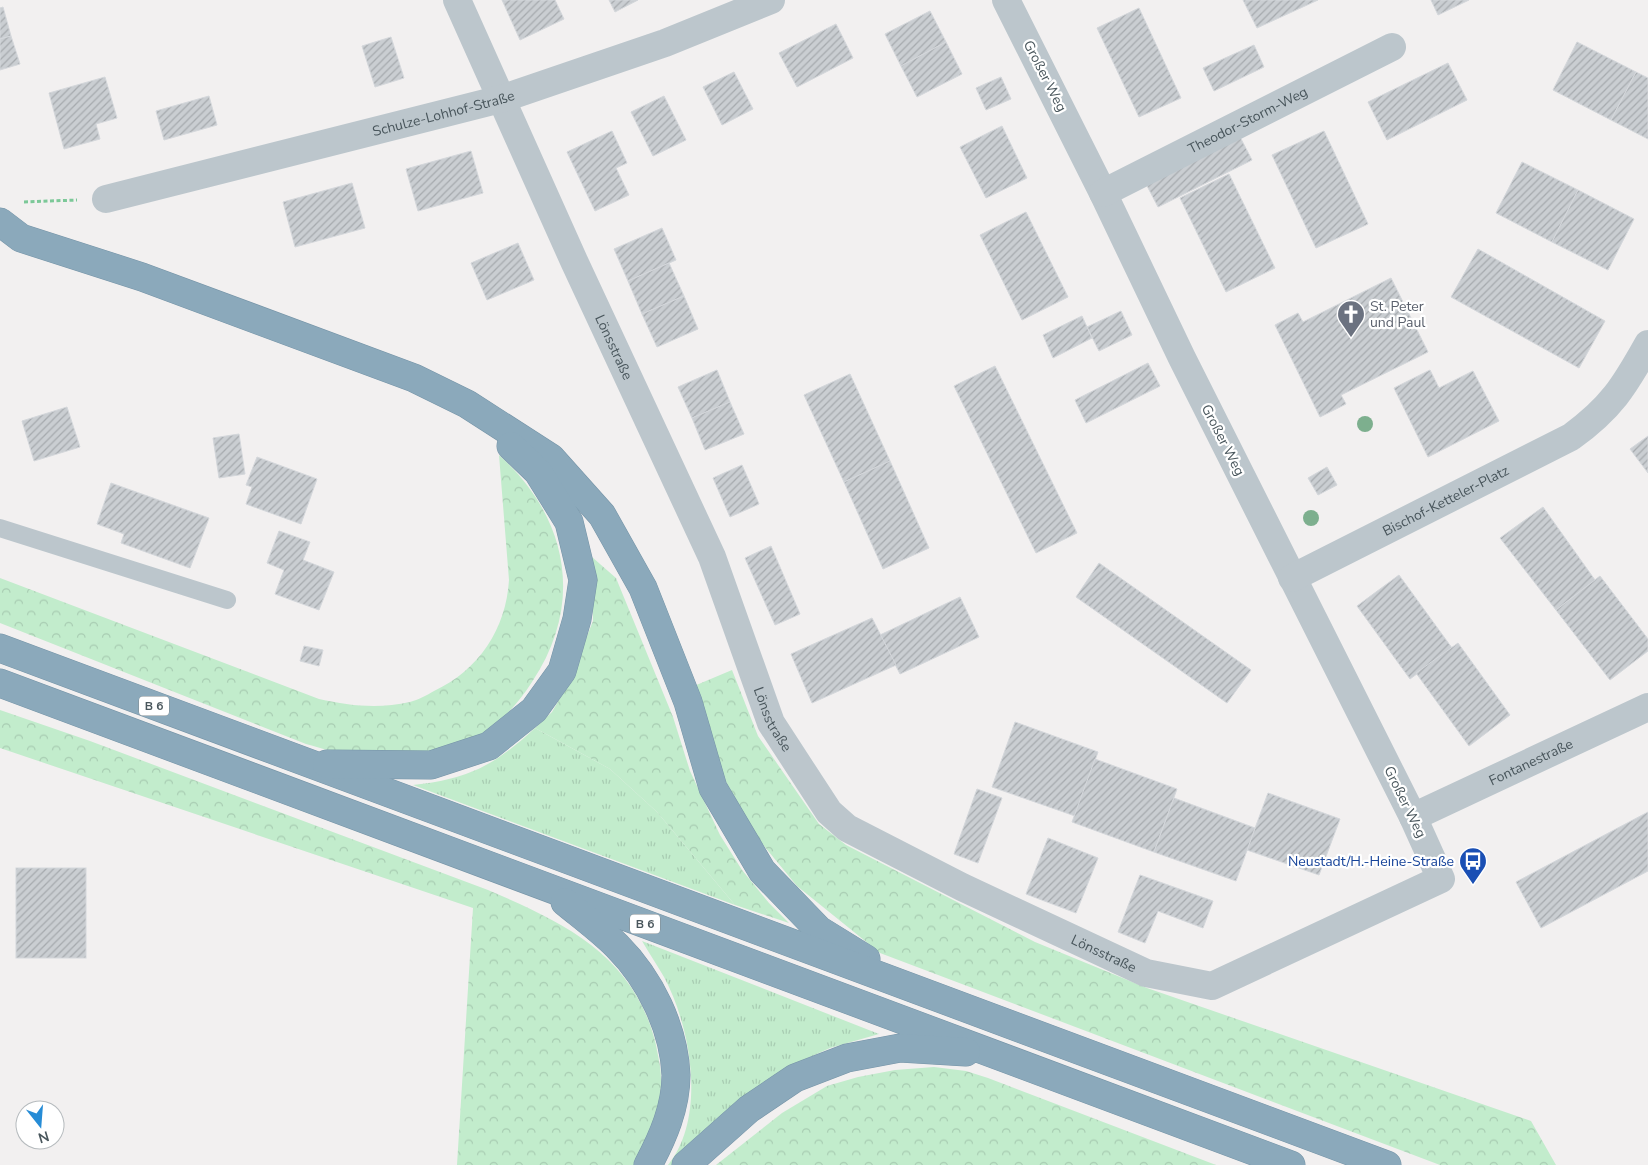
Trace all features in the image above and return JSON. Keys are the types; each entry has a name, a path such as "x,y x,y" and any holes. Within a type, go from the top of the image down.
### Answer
{"highway":[{"path":"7,235 142,277 414,378 467,404 551,458 602,516 643,588 688,702 713,788 762,871 819,930 913,989"},
{"path":"308,764 431,765 489,746 534,710 562,671 576,618 583,580 569,522 538,472 467,404"},
{"name":"B 6","path":"0,648 1387,1165"},
{"name":"B 6","path":"0,683 1291,1165"},
{"path":"548,888 618,947 647,983 664,1020 670,1040 676,1076 669,1119 664,1134 648,1165"},
{"path":"686,1165 750,1109 795,1078 847,1058 900,1048 993,1053"}],"street":[{"name":"Lönsstraße","path":"457,0 500,99 712,557 771,724 829,812 847,828 962,887 1146,973 1212,986 1441,879"},
{"name":"Schulze-Lohhof-Straße","path":"106,200 500,99 664,44 771,0"},
{"name":"Großer Weg","path":"1006,0 1103,193 1182,358 1413,817 1441,879"},
{"name":"Theodor-Storm-Weg","path":"1103,193 1392,46"},
{"name":"Bischof-Ketteler-Platz","path":"1292,578 1571,437 1596,419 1624,388 1648,344"},
{"name":"Fontanestraße","path":"1413,817 1648,706"}],"lane":[{"path":"0,528 227,600"}],"path":[{"path":"22,202 106,200"}],"green space":[{"path":"499,455 522,479 541,506 554,533 561,562 563,592 559,622 549,652 519,700 505,716 488,730 470,741 457,746 428,753 397,756 354,755 330,751 306,744 0,623 0,578 319,699 364,706 413,701 450,682 477,660 496,631 502,615 507,598 509,580"},
{"path":"592,557 616,578 673,717 690,771 720,835 742,870 769,903 789,923 735,905 657,812 610,769 535,728 552,712 567,686 593,621"},
{"path":"732,670 758,736 819,824 846,845 1035,942 1147,988 1531,1121 1556,1165 1440,1165 880,953 797,886 751,830 725,780 694,686"},
{"path":"0,710 90,741 488,890 544,916 593,946 614,966 632,988 646,1014 656,1045 661,1090 653,1123 635,1165 457,1165 473,908 0,748"},
{"path":"535,728 610,769 657,812 735,905 413,785 449,779 479,768 506,752"},
{"path":"642,941 879,1034 830,1048 797,1063 716,1120 672,1165 668,1165 680,1145 688,1122 691,1098 691,1072 682,1021 674,997"},
{"path":"934,1067 966,1071 988,1078 1216,1165 716,1165 782,1113 827,1086 858,1077 895,1070"}],"building":[{"path":"502,0 555,0 564,19 520,40"},
{"path":"609,0 638,0 615,12"},
{"path":"1243,0 1318,0 1257,28"},
{"path":"1431,0 1469,0 1438,15"},
{"path":"3,7 11,36 0,39 0,8"},
{"path":"1139,8 1181,98 1139,117 1097,28"},
{"path":"930,11 946,42 901,66 885,34"},
{"path":"836,24 853,58 797,87 779,53"},
{"path":"11,36 20,64 0,70 0,39"},
{"path":"391,37 404,78 375,87 362,46"},
{"path":"946,42 962,74 917,97 901,66"},
{"path":"1577,42 1636,72 1611,120 1553,90"},
{"path":"1254,45 1264,67 1214,91 1203,68"},
{"path":"1448,63 1467,100 1387,140 1368,102"},
{"path":"734,72 753,109 722,125 703,87"},
{"path":"1636,72 1648,78 1648,139 1611,120"},
{"path":"105,77 117,118 96,124 100,139 64,149 49,93"},
{"path":"1001,77 1011,99 986,110 976,88"},
{"path":"209,96 217,125 164,140 156,111"},
{"path":"664,96 686,140 653,156 631,112"},
{"path":"1002,126 1027,178 986,198 960,147"},
{"path":"612,131 627,163 616,168 629,195 595,211 567,152"},
{"path":"1324,131 1368,224 1316,248 1272,155"},
{"path":"1239,135 1252,160 1158,207 1145,182"},
{"path":"471,151 483,193 418,211 406,169"},
{"path":"1522,162 1578,190 1552,242 1496,213"},
{"path":"1229,174 1275,268 1226,292 1180,198"},
{"path":"352,183 365,228 295,247 283,202"},
{"path":"1578,190 1634,219 1608,270 1552,242"},
{"path":"1026,212 1068,297 1022,320 980,235"},
{"path":"662,228 676,260 628,281 614,249"},
{"path":"518,243 534,280 487,300 471,263"},
{"path":"1478,249 1605,321 1579,368 1451,297"},
{"path":"669,263 684,296 642,314 628,281"},
{"name":"St. Peter und Paul","path":"1391,278 1428,352 1341,395 1346,404 1320,417 1275,325 1298,313 1303,322"},
{"path":"684,296 698,329 657,347 642,314"},
{"path":"1121,311 1132,335 1099,351 1087,327"},
{"path":"1082,316 1092,338 1053,358 1043,335"},
{"path":"1148,363 1160,386 1086,423 1075,400"},
{"path":"995,366 1077,533 1036,553 954,386"},
{"path":"717,370 730,402 692,418 678,387"},
{"path":"1430,370 1439,388 1473,371 1499,421 1428,457 1394,388"},
{"path":"850,374 890,461 844,482 804,395"},
{"path":"730,402 744,434 705,450 692,418"},
{"path":"67,407 80,447 34,461 22,421"},
{"path":"239,434 245,474 219,478 213,438"},
{"path":"1648,436 1648,473 1630,449"},
{"path":"257,457 317,479 301,524 246,504 252,487 246,485"},
{"path":"890,461 929,548 883,569 844,482"},
{"path":"742,465 759,504 730,517 713,478"},
{"path":"1327,467 1337,485 1318,495 1308,478"},
{"path":"111,483 209,518 190,568 121,543 124,534 97,524"},
{"path":"1543,507 1595,580 1556,610 1500,538"},
{"path":"279,531 310,542 303,560 334,572 319,610 275,594 284,570 267,563"},
{"path":"771,546 800,614 775,625 745,558"},
{"path":"1099,563 1251,670 1227,703 1076,597"},
{"path":"1399,575 1452,648 1410,679 1357,606"},
{"path":"1600,576 1648,639 1648,651 1610,680 1556,610"},
{"path":"960,597 979,637 900,674 880,635"},
{"path":"872,618 896,665 812,703 791,654"},
{"path":"1458,643 1510,715 1469,746 1416,673"},
{"path":"304,646 323,650 319,666 300,661"},
{"path":"1015,722 1098,752 1075,816 992,787"},
{"path":"1095,759 1177,789 1154,852 1072,822"},
{"path":"977,789 1002,798 978,863 954,854"},
{"path":"1268,793 1340,819 1319,875 1247,850"},
{"path":"1174,798 1255,828 1236,881 1154,852"},
{"path":"1648,812 1648,871 1541,928 1516,882"},
{"path":"1048,838 1098,858 1076,913 1026,894"},
{"path":"16,868 86,868 86,958 16,958"},
{"path":"1140,875 1213,901 1203,928 1158,911 1145,943 1118,932"}],"place":[{"name":"St. Peter und Paul","path":"1351,338"},
{"name":"Neustadt/H.-Heine-Straße","path":"1473,885"}]}
